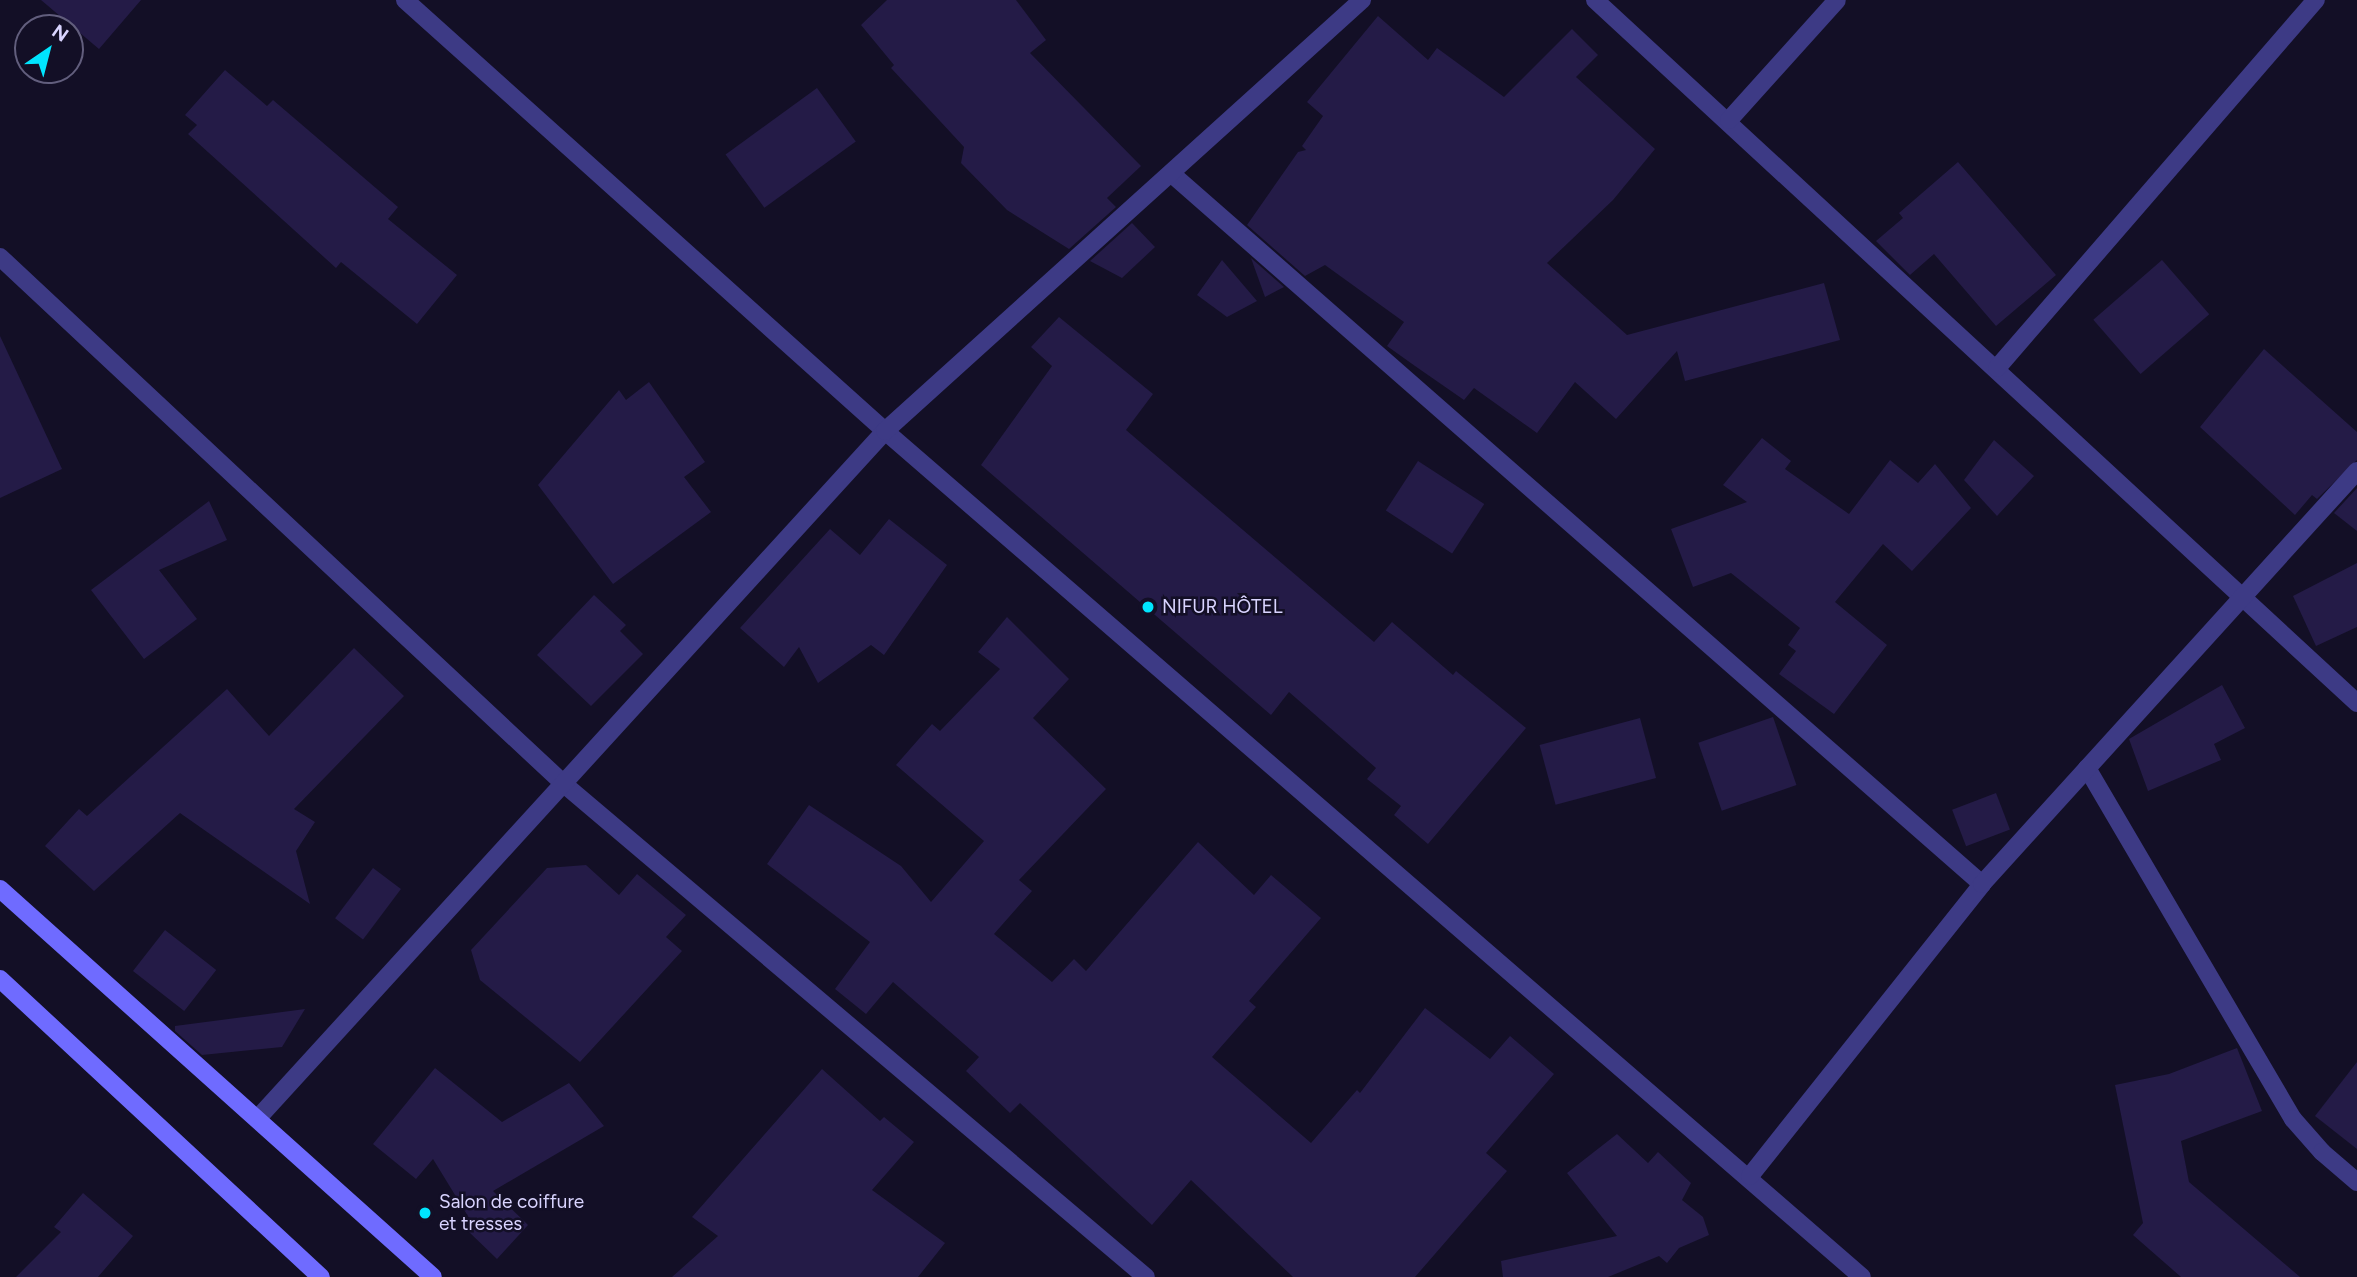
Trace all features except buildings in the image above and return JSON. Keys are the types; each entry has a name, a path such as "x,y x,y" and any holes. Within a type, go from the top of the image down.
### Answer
{"street":[{"path":"405,0 885,431 1750,1176 1862,1277"},
{"path":"258,1118 565,785 885,431 1173,175 1363,0"},
{"path":"1595,0 1730,120 2357,703"},
{"path":"1730,120 1838,0"},
{"path":"1997,368 2316,0"},
{"path":"1173,175 1982,884"},
{"path":"0,257 565,785 1146,1277"},
{"path":"1750,1176 1982,884 2357,471"},
{"path":"2087,768 2293,1119 2322,1152 2357,1182"},
{"path":"0,889 433,1277"},
{"path":"0,979 321,1277"}],"place":[{"name":"NIFUR HÔTEL","path":"1148,607"},
{"name":"Salon de coiffure et tresses","path":"425,1213"}]}
